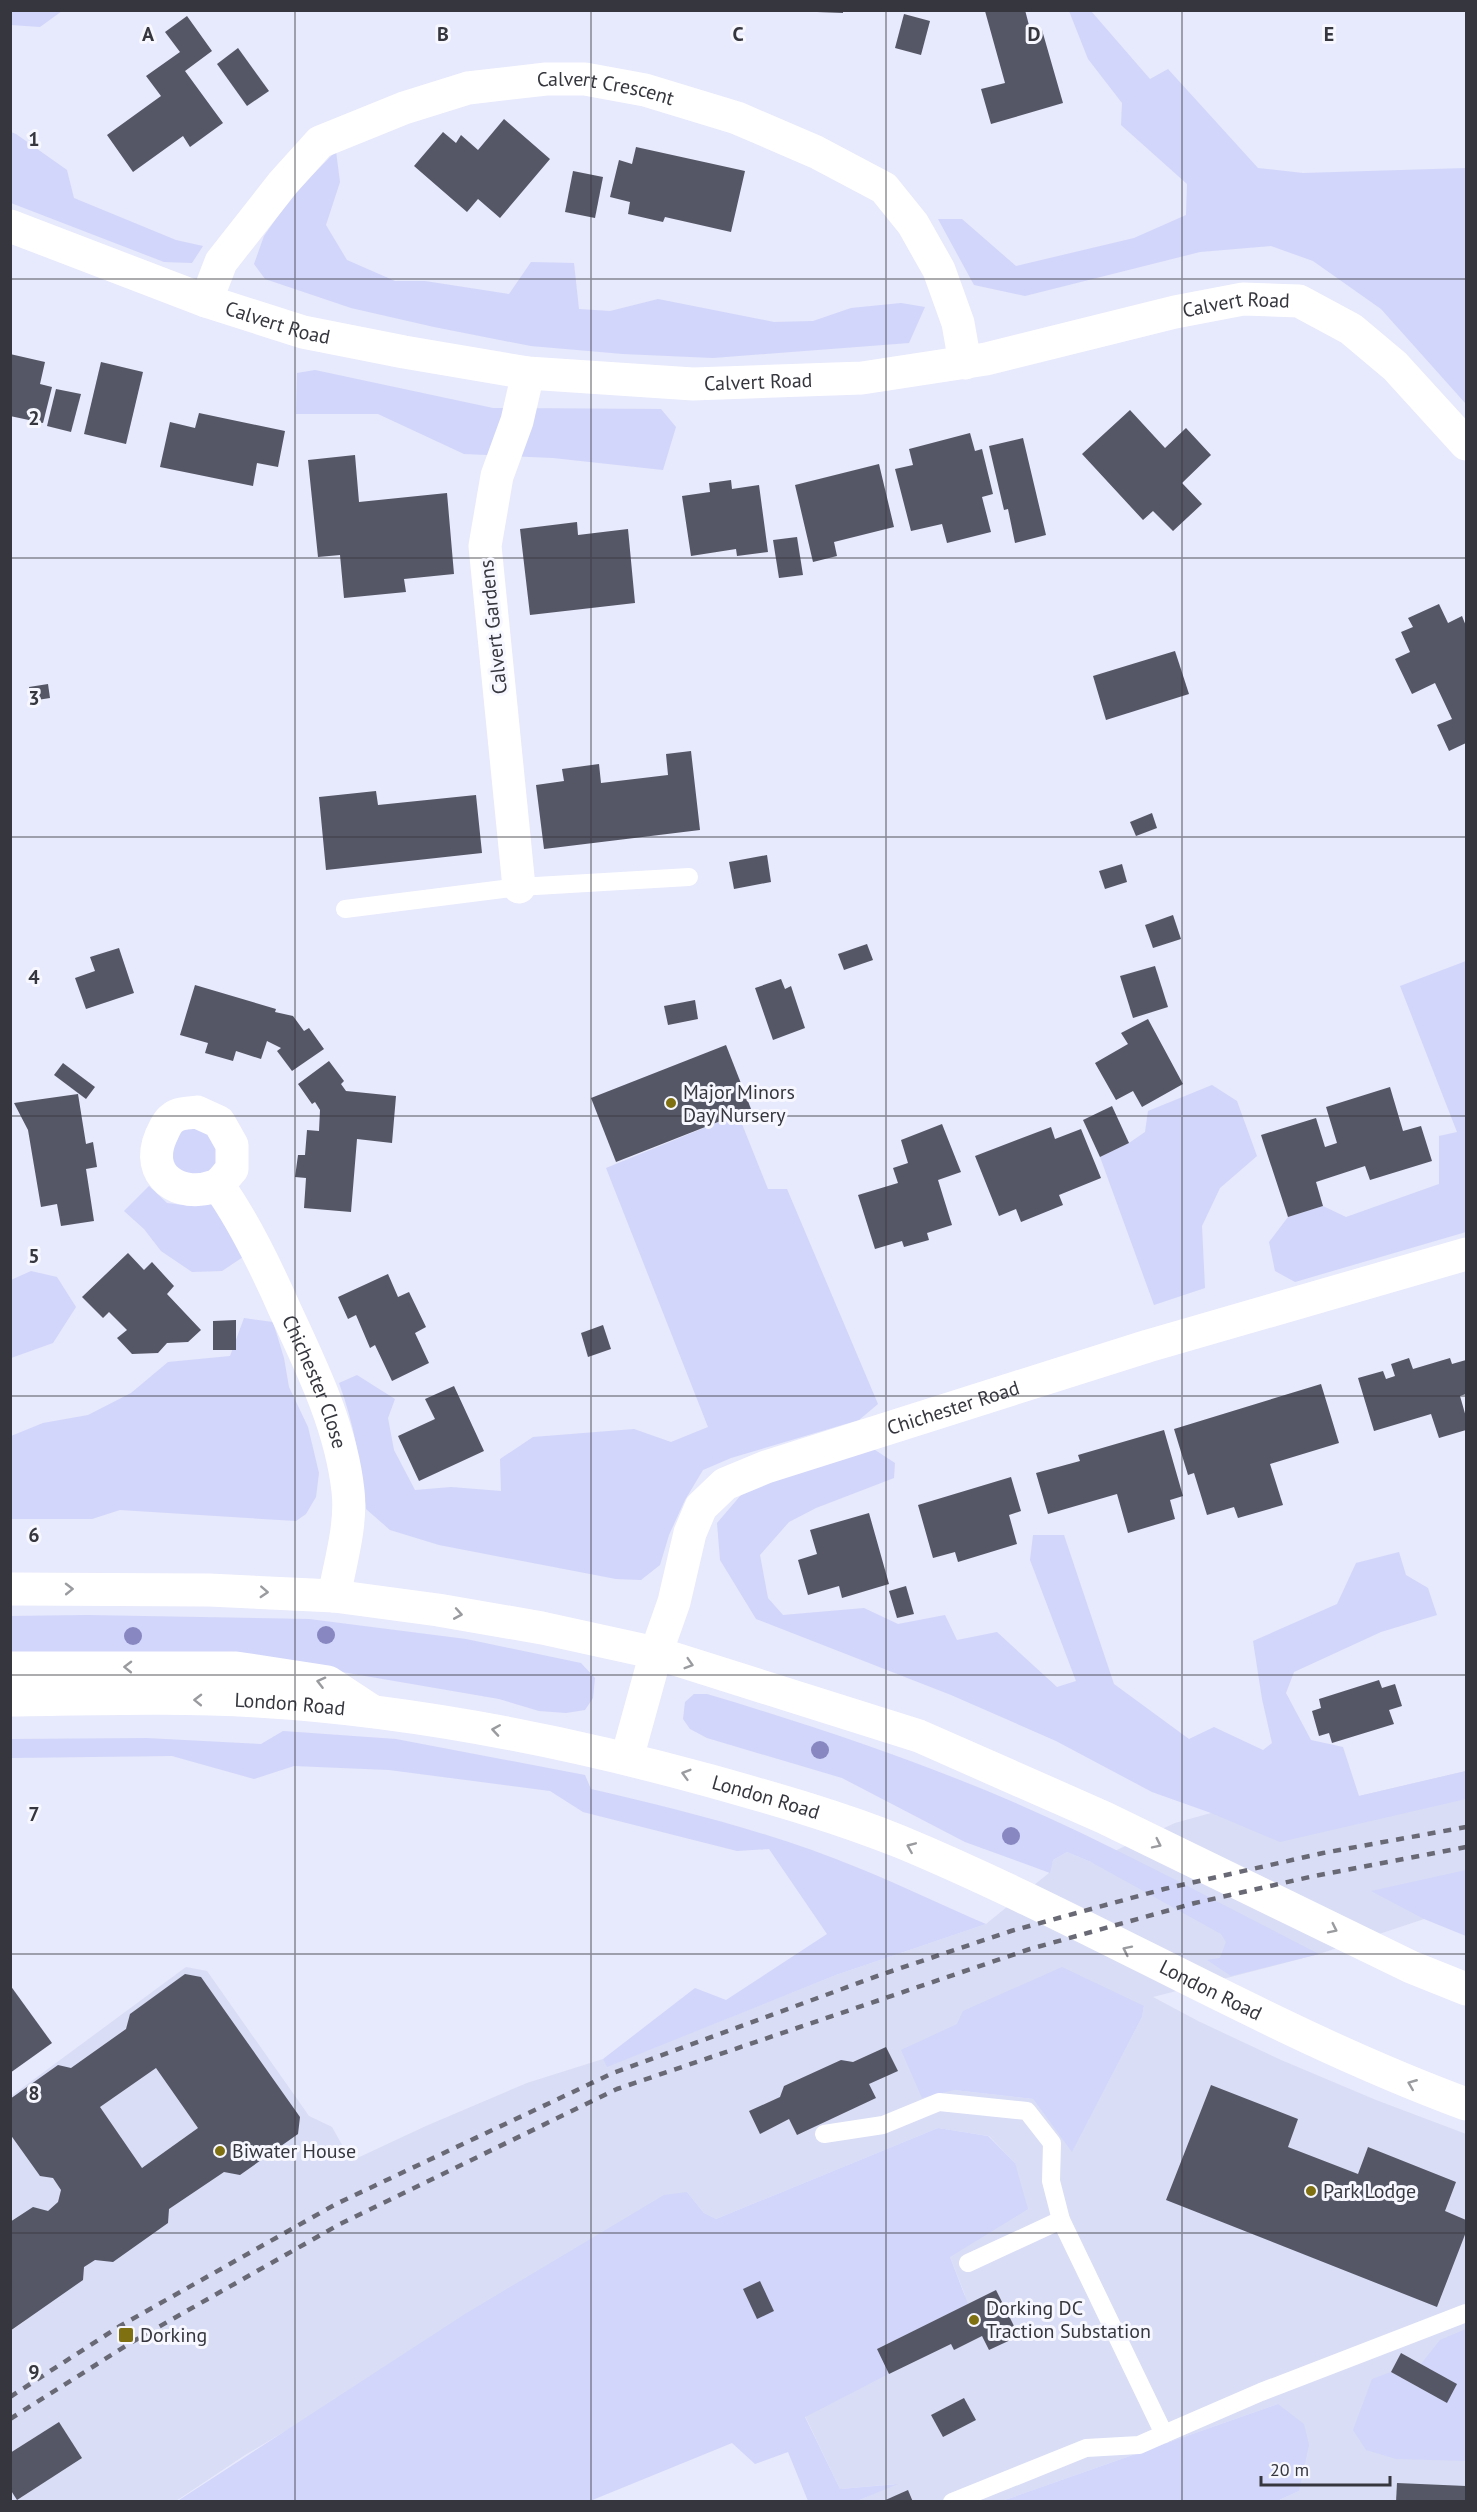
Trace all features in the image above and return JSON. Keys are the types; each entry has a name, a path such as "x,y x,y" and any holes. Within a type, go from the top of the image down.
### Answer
{"main road":[{"name":"Calvert Crescent","path":"206,301 221,262 283,183 320,142 404,108 468,88 546,79 585,79 645,90 736,118 816,152 884,188 913,224 939,270 958,323 965,363"},
{"name":"Calvert Road","path":"10,226 206,301 303,332 528,373 693,384 862,378 965,363 1174,312 1243,299 1299,301 1351,329 1395,366 1467,444"},
{"name":"Calvert Gardens","path":"519,887 485,546 497,476 517,421 528,373"},
{"name":"Chichester Close","path":"218,1185 235,1209 275,1287 314,1372 338,1438 348,1493 345,1541 334,1596"},
{"name":"Chichester Road","path":"627,1758 656,1653 674,1602 694,1524 701,1507 725,1484 766,1467 867,1434 1148,1346 1467,1254"},
{"path":"10,1589 209,1590 334,1596 530,1626 656,1653 919,1736 1105,1818 1411,1967 1467,1989"},
{"path":"10,1668 236,1668 328,1682 372,1711"},
{"name":"London Road","path":"10,1700 255,1701 372,1711 512,1732 627,1758 791,1803 896,1840 965,1869 1312,2041 1415,2085 1467,2104"}],"lane":[{"path":"345,909 519,887 689,877"},
{"path":"824,2134 883,2125 939,2103 1027,2111 1052,2143 1051,2181 1061,2220 1164,2434"},
{"path":"968,2263 1061,2220"},
{"path":"952,2502 1086,2448 1139,2445 1261,2392 1467,2313"}],"shaded area":[{"path":"10,11 62,11 40,27 11,25"},
{"path":"1069,11 1091,11 1150,79 1168,69 1258,168 1303,173 1466,168 1466,404 1381,309 1313,261 1271,246 1200,252 1025,296 974,285 938,219 962,219 1016,266 1134,238 1186,215 1187,184 1121,125 1122,103 1088,59"},
{"path":"11,132 67,170 74,198 176,240 203,246 192,263 164,262 11,203"},
{"path":"336,151 340,182 326,225 347,260 395,281 425,281 509,294 531,262 574,263 579,309 610,311 658,299 774,322 813,321 851,308 901,303 925,307 909,343 713,358 623,354 531,346 351,308 265,279 254,264 264,236 292,196"},
{"path":"315,370 493,408 661,409 676,427 663,470 553,458 464,454 378,414 296,414 297,373"},
{"path":"1466,961 1466,1232 1295,1282 1275,1271 1269,1242 1288,1217 1323,1206 1346,1217 1439,1184 1439,1136 1457,1132 1400,986"},
{"path":"1212,1085 1237,1101 1257,1156 1220,1188 1202,1226 1205,1288 1154,1305 1100,1157 1129,1143 1145,1132 1148,1111"},
{"path":"738,1114 768,1189 787,1189 878,1404 859,1420 731,1458 703,1470 685,1500 669,1535 660,1565 641,1580 616,1579 439,1545 390,1530 366,1509 356,1445 339,1383 357,1375 395,1399 388,1418 394,1450 415,1490 451,1487 501,1491 500,1459 533,1437 634,1429 671,1442 708,1427 606,1168"},
{"path":"187,1124 219,1137 218,1163 210,1176 177,1175 171,1147 175,1136"},
{"path":"149,1186 167,1203 191,1206 213,1202 243,1257 222,1271 192,1272 161,1251 144,1229 124,1211"},
{"path":"31,1271 57,1277 76,1307 53,1343 11,1358 11,1280"},
{"path":"244,1318 273,1322 284,1358 289,1387 308,1427 319,1473 316,1497 306,1514 296,1521 120,1510 92,1519 11,1519 11,1436 43,1423 88,1415 131,1393 168,1362 230,1356"},
{"path":"872,1448 895,1463 894,1478 816,1508 789,1522 760,1555 768,1598 783,1615 864,1608 898,1624 945,1615 957,1640 997,1632 1057,1687 1076,1681 1030,1560 1033,1535 1064,1535 1114,1684 1189,1739 1214,1727 1263,1750 1272,1743 1253,1641 1337,1604 1356,1563 1399,1552 1406,1575 1428,1588 1437,1615 1381,1632 1294,1672 1286,1693 1311,1740 1343,1747 1359,1796 1466,1771 1466,1799 1280,1842 1211,1813 1152,1792 1056,1741 951,1695 756,1619 720,1560 717,1523 747,1488"},
{"path":"10,1616 309,1619 466,1639 581,1663 595,1678 593,1698 585,1710 566,1713 539,1711 499,1699 255,1657 11,1658"},
{"path":"694,1694 707,1694 812,1727 985,1790 1112,1848 1319,1954 1231,1976 1207,1960 1220,1958 1226,1942 1221,1934 1091,1862 1067,1852 1053,1860 1050,1873 965,1842 842,1778 707,1738 690,1729 683,1719 685,1702"},
{"path":"283,1731 396,1739 585,1775 591,1789 693,1814 795,1844 877,1876 986,1924 836,1975 607,2067 603,2059 695,1988 726,2000 827,1934 769,1849 737,1851 583,1812 550,1791 389,1770 294,1766 254,1779 172,1756 11,1758 11,1739 146,1738 261,1744"},
{"path":"1466,1771 1466,1911 1424,1919 1319,1954 1153,1997 1281,2060 1376,2100 1466,2134 1466,2501 1277,2501 1299,2491 1278,2404 1002,2501 857,2501 896,2484 840,2489 805,2416 889,2374 965,2295 950,2257 1015,2163 989,2136 938,2128 716,2219 704,2213 687,2192 245,2455 176,2501 11,2501 11,2331 26,2320 11,2297 10,2097 186,1967 207,1971 309,2116 332,2127 351,2161 527,2083 603,2059 608,2066 836,1975 986,1924 1049,1873 1053,1860 1067,1852 1091,1862 1175,1823 1211,1813 1359,1796","holes":["1144,2006 1142,2017 1072,2151 1033,2099 954,2090"]},
{"path":"1466,1870 1466,1936 1424,1919 1371,1891"},
{"path":"1062,1967 1144,2006 1142,2017 1072,2152 1033,2099 954,2090 922,2098 901,2050 957,2024 963,2011"},
{"path":"938,2128 988,2136 1015,2163 1028,2209 950,2257 968,2304 878,2349 889,2374 805,2417 840,2489 898,2484 857,2501 808,2501 788,2452 755,2464 732,2443 590,2501 176,2502 465,2314 664,2195 687,2192 704,2213 716,2219"},
{"path":"1466,2329 1466,2461 1396,2459 1366,2450 1353,2430 1372,2379 1391,2372 1447,2403 1456,2384 1421,2364 1440,2340"},
{"path":"1278,2404 1304,2424 1309,2445 1299,2491 1277,2501 1002,2501"}],"building":[{"path":"817,10 843,10 843,13 817,12"},
{"path":"1025,10 1031,33 1042,30 1063,103 991,124 981,89 1005,83 985,11"},
{"path":"904,14 930,21 921,55 895,48"},
{"path":"187,16 212,51 185,71 223,123 190,147 183,136 133,172 107,135 161,96 146,76 180,52 165,32"},
{"path":"238,48 269,91 247,106 217,64"},
{"path":"504,119 550,159 500,218 478,199 467,212 414,166 443,132 456,143 461,135 478,150"},
{"path":"636,147 745,171 731,232 665,217 663,222 628,214 630,202 610,197 619,160 632,164"},
{"path":"573,171 603,177 595,218 565,212"},
{"path":"10,354 45,362 40,384 52,387 43,423 10,416"},
{"path":"101,362 143,372 126,444 84,434"},
{"path":"56,389 81,394 71,432 47,426"},
{"path":"1130,410 1165,448 1186,428 1211,455 1182,483 1202,504 1173,531 1153,511 1143,520 1082,454"},
{"path":"199,413 285,431 278,467 257,463 253,486 160,467 170,422 195,428"},
{"path":"970,433 975,451 982,449 993,494 982,497 991,532 947,543 942,524 911,531 895,469 913,465 909,449"},
{"path":"1023,438 1046,535 1015,543 1008,509 1004,510 989,446"},
{"path":"355,455 359,502 447,493 454,574 404,579 406,592 344,598 340,555 318,557 308,460"},
{"path":"879,464 894,527 834,542 837,556 813,562 795,485"},
{"path":"731,480 732,489 759,485 768,552 737,556 736,549 691,556 682,496 710,492 709,483"},
{"path":"577,522 578,535 628,529 635,603 530,615 520,529"},
{"path":"797,537 803,575 779,578 773,540"},
{"path":"1439,604 1448,623 1462,616 1466,626 1466,743 1449,751 1437,725 1452,719 1435,683 1412,694 1395,659 1410,652 1401,632 1413,627 1408,618"},
{"path":"1175,651 1189,694 1106,720 1093,676"},
{"path":"48,684 50,698 31,701 29,687"},
{"path":"691,751 700,830 544,849 536,785 564,781 562,769 599,764 601,783 668,775 666,754"},
{"path":"376,791 378,805 476,795 482,853 326,870 319,797"},
{"path":"1152,813 1157,828 1136,836 1130,822"},
{"path":"767,855 771,882 734,889 729,862"},
{"path":"1122,864 1127,882 1105,889 1099,871"},
{"path":"1173,915 1181,939 1153,948 1145,925"},
{"path":"867,944 873,960 844,970 838,954"},
{"path":"119,948 134,993 86,1009 75,978 95,971 90,957"},
{"path":"1155,966 1168,1007 1133,1018 1120,976"},
{"path":"781,979 785,989 791,986 805,1028 773,1040 755,988"},
{"path":"195,985 293,1016 304,1031 309,1028 324,1049 292,1071 277,1051 281,1048 267,1041 261,1059 236,1051 233,1061 205,1053 208,1043 180,1035"},
{"path":"695,1000 698,1019 668,1025 664,1006"},
{"path":"1148,1019 1183,1084 1142,1107 1133,1091 1116,1100 1095,1063 1128,1044 1121,1033"},
{"name":"Major Minors Day Nursery","path":"726,1045 751,1109 616,1162 591,1098"},
{"path":"329,1061 344,1081 341,1084 346,1091 396,1096 392,1143 357,1139 351,1212 304,1208 306,1178 295,1177 298,1155 305,1155 307,1130 319,1131 320,1110 315,1102 312,1104 298,1084"},
{"path":"63,1063 95,1087 86,1099 54,1075"},
{"path":"1390,1087 1403,1131 1421,1126 1432,1161 1370,1180 1365,1166 1316,1182 1323,1206 1288,1217 1261,1135 1316,1118 1325,1147 1337,1143 1326,1107"},
{"path":"78,1094 86,1144 93,1142 97,1167 86,1169 94,1221 61,1226 57,1204 41,1207 28,1130 14,1103"},
{"path":"1112,1106 1129,1143 1100,1157 1083,1120"},
{"path":"942,1124 961,1172 938,1180 952,1225 927,1233 929,1240 904,1247 902,1241 875,1249 858,1195 898,1183 893,1168 908,1163 901,1140"},
{"path":"1051,1127 1055,1139 1081,1129 1101,1178 1059,1195 1063,1205 1021,1222 1016,1209 999,1216 975,1156"},
{"path":"128,1253 144,1270 152,1262 174,1286 167,1294 201,1330 188,1342 167,1343 158,1353 132,1354 117,1338 127,1330 109,1312 103,1318 82,1297"},
{"path":"388,1274 398,1297 409,1292 426,1327 415,1333 429,1363 392,1381 375,1345 370,1348 356,1315 348,1319 338,1297"},
{"path":"236,1320 236,1350 213,1350 213,1321"},
{"path":"603,1325 611,1349 588,1357 581,1333"},
{"path":"1409,1358 1413,1369 1450,1358 1452,1364 1466,1360 1466,1394 1460,1396 1466,1417 1466,1430 1439,1438 1431,1414 1374,1431 1358,1378 1383,1371 1386,1379 1395,1376 1391,1364"},
{"path":"1321,1384 1339,1443 1270,1464 1283,1505 1238,1518 1234,1507 1207,1515 1194,1473 1188,1475 1174,1429"},
{"path":"454,1386 484,1451 419,1481 398,1436 435,1419 425,1399"},
{"path":"1164,1430 1183,1496 1170,1500 1175,1519 1128,1533 1117,1494 1048,1514 1036,1473 1080,1461 1078,1455"},
{"path":"1011,1477 1021,1511 1009,1515 1017,1544 958,1562 955,1552 933,1558 918,1505"},
{"path":"869,1513 889,1584 842,1598 839,1586 808,1595 798,1560 817,1554 810,1530"},
{"path":"906,1586 914,1614 897,1618 889,1591"},
{"path":"1379,1680 1382,1688 1395,1684 1402,1706 1389,1710 1394,1724 1332,1743 1329,1733 1319,1736 1312,1711 1321,1708 1319,1699"},
{"name":"Biwater House","path":"185,1974 201,1977 300,2117 298,2134 240,2175 224,2172 169,2209 168,2223 113,2262 95,2260 84,2267 83,2280 10,2331 10,2222 33,2207 48,2211 58,2202 61,2190 53,2178 40,2176 10,2134 10,2099 58,2065 71,2068 126,2029 130,2014","holes":["156,2068 198,2128 142,2168 100,2107"]},
{"path":"10,1985 52,2043 10,2073"},
{"path":"886,2047 898,2071 869,2084 876,2098 797,2135 789,2119 760,2134 749,2111 780,2097 784,2086 841,2060 853,2062"},
{"name":"Park Lodge","path":"1211,2085 1298,2119 1288,2147 1358,2174 1368,2147 1456,2182 1445,2211 1466,2220 1466,2232 1437,2307 1166,2200"},
{"path":"760,2281 774,2311 757,2319 743,2289"},
{"name":"Dorking DC Traction Substation","path":"996,2290 1019,2336 989,2350 982,2336 954,2350 951,2344 889,2374 877,2349"},
{"path":"1401,2353 1457,2384 1447,2403 1391,2372"},
{"path":"964,2398 976,2420 943,2437 931,2415"},
{"path":"59,2422 82,2458 17,2500 10,2489 10,2453"},
{"path":"1397,2483 1466,2486 1466,2502 1396,2502"},
{"path":"908,2490 913,2502 881,2502"}],"railway":[{"path":"10,2397 120,2326 336,2204 613,2073 883,1974 1011,1931 1164,1889 1323,1853 1466,1827"},
{"path":"10,2419 132,2342 340,2224 617,2089 1030,1949 1195,1903 1314,1876 1466,1847"}],"place":[{"name":"Major Minors Day Nursery","path":"671,1103"},
{"name":"Biwater House","path":"220,2151"},
{"name":"Park Lodge","path":"1311,2191"},
{"name":"Dorking DC Traction Substation","path":"974,2320"},
{"name":"Dorking","path":"126,2335"}]}
